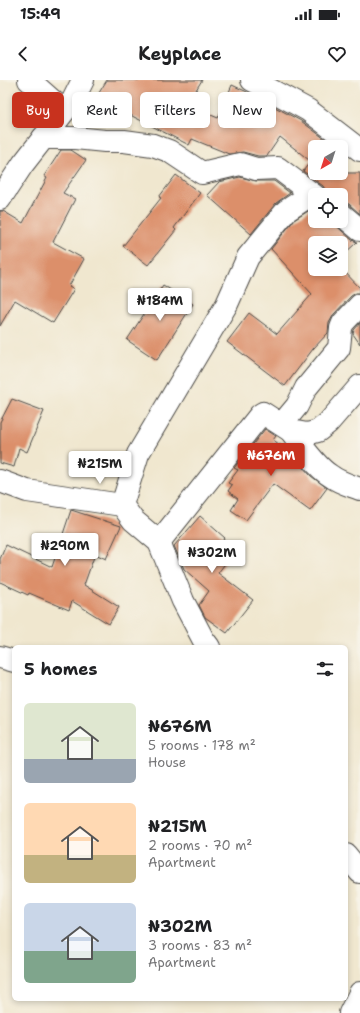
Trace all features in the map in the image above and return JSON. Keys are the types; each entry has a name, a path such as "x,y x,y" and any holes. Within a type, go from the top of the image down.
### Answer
{"street":[{"path":"29,80 43,92"},
{"path":"64,111 73,100 83,80"},
{"path":"252,80 308,110 360,150"},
{"path":"0,199 23,164 51,128"},
{"path":"43,138 124,141 153,146 169,151 202,173 240,164 256,169 278,168 308,190"},
{"path":"122,504 138,454 227,304 248,257 286,211 308,198"},
{"path":"348,220 360,230"},
{"path":"287,427 306,388 338,348 343,323 360,305"},
{"path":"159,542 260,415 263,413 287,427 307,434 318,430 328,423 360,386"},
{"path":"287,427 304,450 330,476 345,484 360,488"},
{"path":"0,481 27,491 122,504 133,520 159,542 183,601 208,645"},
{"path":"0,657 12,660"},
{"path":"348,857 360,872"},
{"path":"350,1013 360,993"}],"building":[{"path":"107,80 202,80 195,92 140,92 140,120 132,116 132,92 100,92"},
{"path":"232,85 247,92 229,92"},
{"path":"276,108 301,121 325,139 308,140 308,159 280,137 267,156 258,156 243,152 229,154 192,139 189,145 156,128 210,128 210,115 218,118 218,128 276,128"},
{"path":"61,150 71,150 86,160 63,193 75,199 53,242 84,259 69,286 74,289 53,323 15,300 0,326 0,211 3,211 23,223 47,178 44,176"},
{"path":"308,165 308,175 303,171"},
{"path":"348,173 360,173 360,214 348,204 348,188 324,188 315,180 348,180"},
{"path":"176,175 200,193 174,228 176,230 148,265 123,246 161,198 159,197"},
{"path":"240,177 256,181 274,181 290,193 276,203 251,234 207,195 219,182"},
{"path":"308,211 308,228 339,228 348,236 308,236 308,276 348,275 360,288 360,293 356,293 351,296 334,314 329,323 328,333 313,349 285,386 227,342 249,313 277,334 312,294 271,249 294,220"},
{"path":"348,236 357,242 348,250"},
{"path":"163,285 193,304 157,360 127,340"},
{"path":"360,323 360,344 353,334 354,330"},
{"path":"12,399 44,411 27,452 19,448 14,467 0,463 0,422"},
{"path":"265,429 276,436 273,440 291,452 311,476 327,488 310,511 273,484 246,520 231,510 238,499 228,491 232,485 228,483 238,470 234,468"},
{"path":"71,510 121,526 106,559 95,554 84,585 119,607 109,624 72,601 69,610 29,593 28,595 0,582 0,559 6,545 52,567"},
{"path":"200,516 225,538 217,547 230,557 218,573 253,600 227,633 205,617 199,605 209,591 184,569 174,546"}]}
